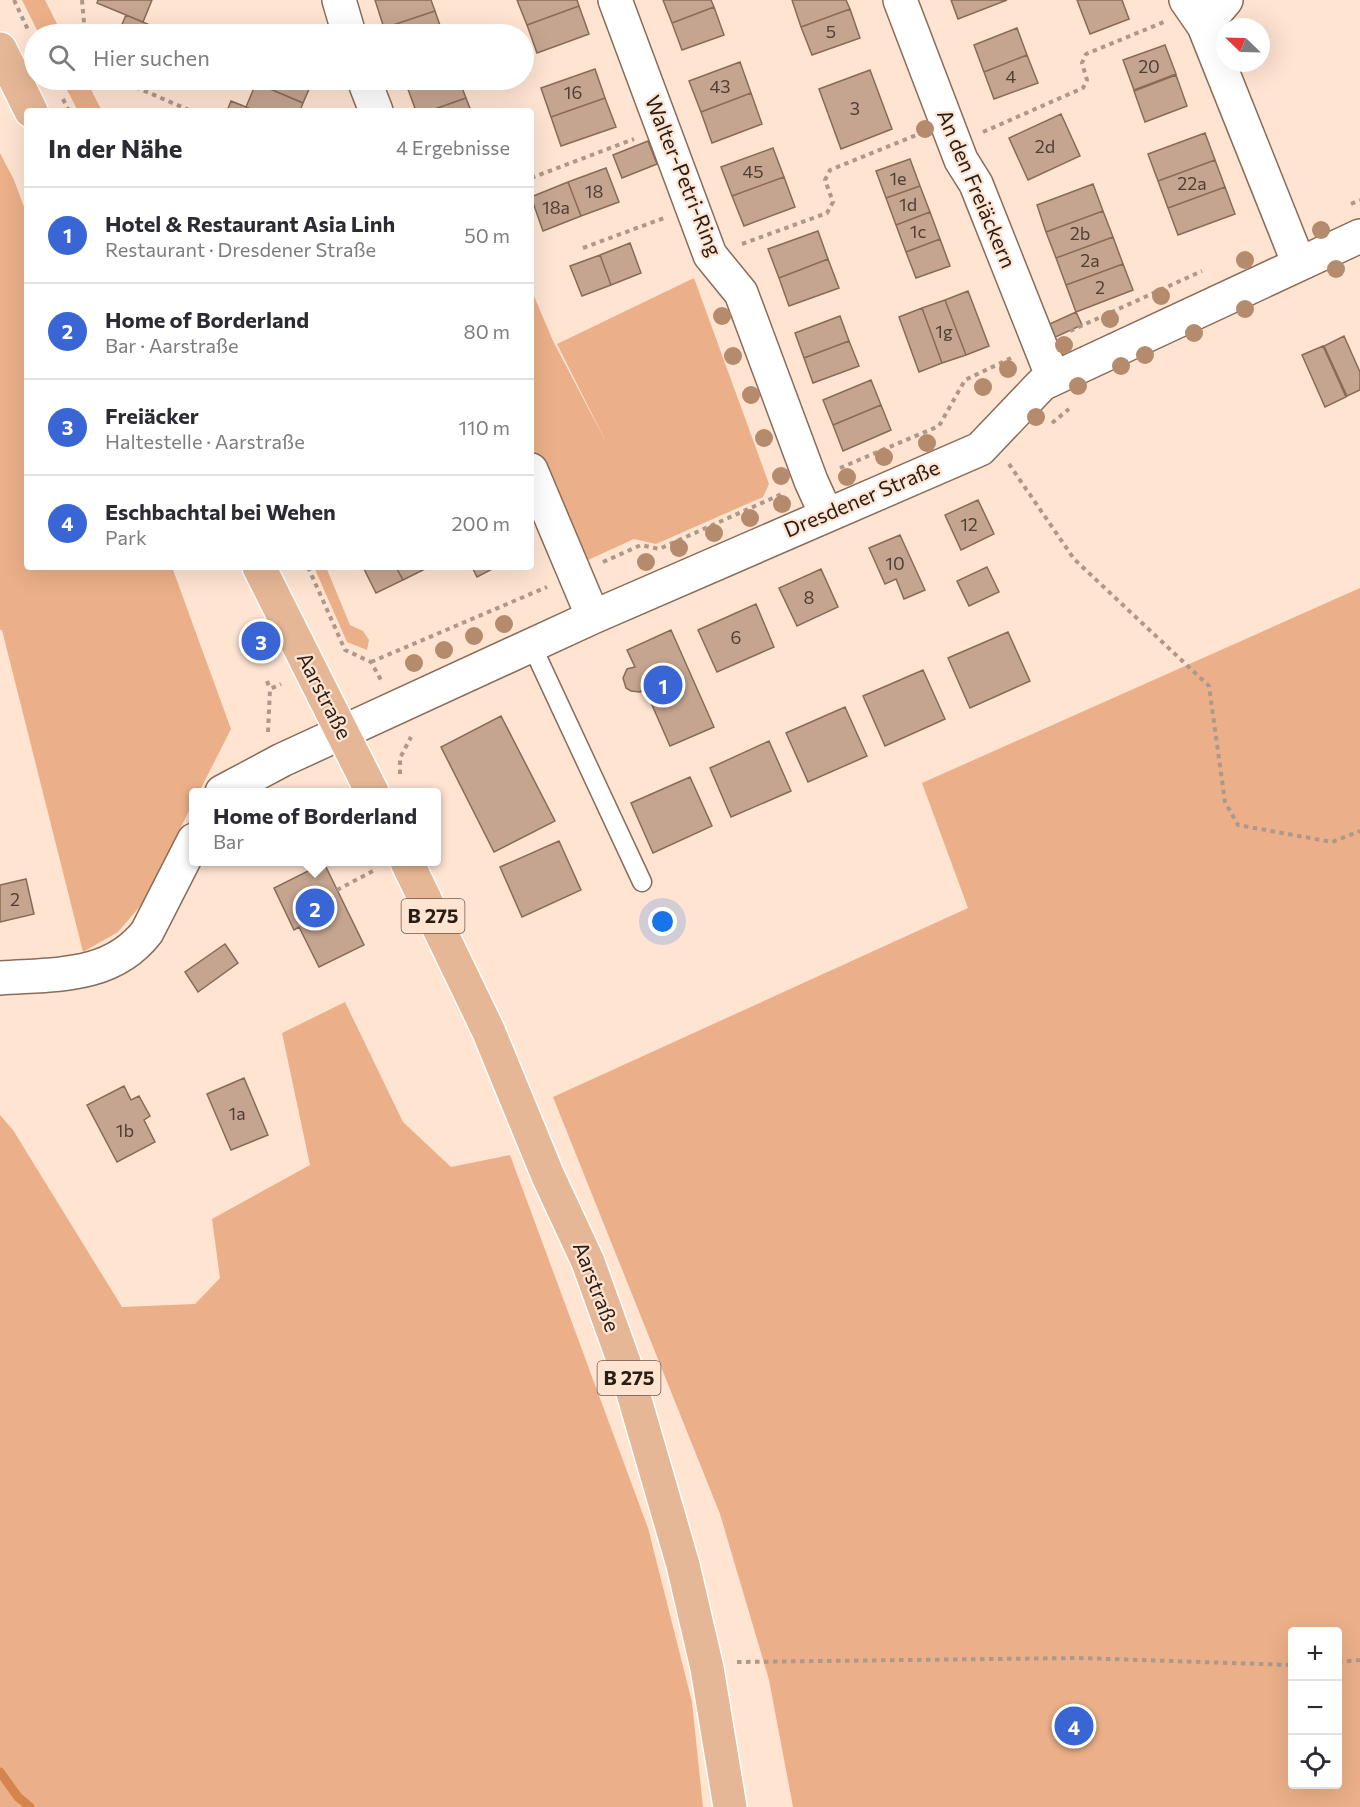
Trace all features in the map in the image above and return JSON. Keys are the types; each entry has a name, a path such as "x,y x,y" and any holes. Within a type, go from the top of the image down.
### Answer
{"main road":[{"path":"0,50 29,108"},
{"name":"Aarstraße","path":"261,570 370,788"},
{"name":"Aarstraße","path":"409,866 488,1030 548,1176 588,1262 624,1362 655,1463 706,1668 730,1807"}],"street":[{"path":"339,0 346,24"},
{"name":"Walter-Petri-Ring","path":"615,0 710,255 741,293 811,481 826,514"},
{"name":"An den Freiäckern","path":"900,0 961,160 976,184 1053,378"},
{"path":"1226,0 1194,12 1299,264"},
{"path":"368,90 375,108"},
{"name":"Dresdener Straße","path":"230,788 282,760 343,734 593,617 980,449 1042,384 1360,236"},
{"path":"534,482 593,617"},
{"path":"0,978 84,972 102,967 121,957 138,944 147,932 189,850"}],"lane":[{"path":"532,646 642,882"}],"path":[{"path":"14,0 25,24"},
{"path":"82,0 84,24"},
{"path":"710,255 827,213 833,202 825,180 830,170 951,134 1083,88 1087,80 1082,63 1086,54 1194,12"},
{"path":"142,90 184,108"},
{"path":"534,177 662,128"},
{"path":"1349,205 1360,200"},
{"path":"583,248 692,207"},
{"path":"309,570 345,650 371,662 641,545 659,549 939,426 965,380 1210,267"},
{"path":"1006,458 1074,559 1209,686 1225,802 1238,825 1332,842 1360,831"},
{"path":"267,681 270,689"},
{"path":"337,890 373,871"},
{"path":"706,1668 735,1662 1079,1658 1288,1665"},
{"path":"1342,1662 1360,1660"}],"shaded area":[{"path":"22,0 45,0 57,24 34,24"},
{"path":"67,90 91,90 100,108 76,108"},
{"path":"0,153 14,180 24,207 24,570 173,570 231,729 201,788 189,788 189,811 142,904 118,932 83,952 2,630 0,630"},
{"path":"694,278 769,484 763,497 656,544 634,539 577,565 534,450 534,296 553,341 607,444 557,344"},
{"path":"315,570 327,570 350,625 363,631 369,640 367,650 347,642"},
{"path":"1360,588 1360,1807 793,1807 769,1680 720,1514 553,1097 968,908 922,783"},
{"path":"345,1002 403,1122 451,1167 510,1155 648,1528 692,1702 703,1807 0,1807 0,1115 13,1130 122,1307 195,1304 220,1278 212,1219 310,1165 282,1033"}],"building":[{"path":"98,0 152,0 143,22 97,3"},
{"path":"375,0 431,0 435,11 396,24 383,24"},
{"path":"517,0 577,0 579,6 527,24"},
{"path":"663,0 711,0 714,7 672,23"},
{"path":"792,0 846,0 850,9 801,27"},
{"path":"951,0 1007,0 958,19"},
{"path":"1077,0 1122,0 1129,19 1090,34"},
{"path":"579,6 589,34 537,53 534,45 534,24 530,24"},
{"path":"714,7 724,35 682,50 672,23"},
{"path":"850,9 860,38 812,55 801,27"},
{"path":"435,11 440,24 396,24"},
{"path":"126,15 147,24 122,24"},
{"path":"1017,28 1027,55 984,72 974,45"},
{"path":"1165,45 1176,74 1134,90 1123,60"},
{"path":"1027,55 1038,83 994,99 984,72"},
{"path":"740,62 751,93 701,112 689,81"},
{"path":"595,69 605,98 551,117 541,88"},
{"path":"870,70 892,129 841,149 819,89"},
{"path":"1176,75 1187,106 1145,122 1134,91"},
{"path":"253,90 272,90 303,103 301,108 246,107"},
{"path":"272,90 309,90 303,103"},
{"path":"408,90 463,90 466,98 438,108 415,108"},
{"path":"751,93 762,124 712,143 701,112"},
{"path":"466,98 470,108 438,108"},
{"path":"605,98 616,127 561,146 551,117"},
{"path":"231,101 248,108 228,108"},
{"path":"1061,114 1080,156 1028,180 1009,138"},
{"path":"1205,133 1215,160 1158,181 1148,154"},
{"path":"648,141 657,164 622,178 613,155"},
{"path":"773,148 784,177 732,196 721,167"},
{"path":"910,159 920,186 886,198 876,171"},
{"path":"1215,160 1225,187 1168,208 1158,181"},
{"path":"606,168 619,202 581,216 568,182"},
{"path":"784,177 795,207 744,226 732,196"},
{"path":"568,182 581,216 543,231 534,206 534,196"},
{"path":"1093,184 1103,211 1046,232 1037,205"},
{"path":"920,186 930,212 896,225 886,198"},
{"path":"1225,187 1235,214 1178,235 1168,208"},
{"path":"1103,211 1113,237 1056,258 1046,232"},
{"path":"930,212 940,239 906,252 896,225"},
{"path":"818,231 828,259 779,278 768,249"},
{"path":"1113,237 1123,264 1066,285 1056,258"},
{"path":"940,239 950,266 916,278 906,252"},
{"path":"630,243 641,273 611,285 600,255"},
{"path":"600,255 611,285 582,296 570,266"},
{"path":"828,259 839,288 789,306 779,278"},
{"path":"1123,264 1133,290 1076,312 1066,285"},
{"path":"968,291 989,346 966,355 945,300"},
{"path":"945,300 966,355 942,363 922,308"},
{"path":"922,308 942,363 919,372 899,317"},
{"path":"1076,312 1082,325 1051,339 1045,326"},
{"path":"840,316 849,341 804,358 795,333"},
{"path":"1344,336 1360,372 1360,390 1347,396 1324,346"},
{"path":"849,341 859,366 813,383 804,358"},
{"path":"1323,346 1346,397 1325,407 1302,355"},
{"path":"871,380 881,405 833,425 823,400"},
{"path":"881,405 891,430 843,451 833,425"},
{"path":"978,500 994,534 961,550 945,515"},
{"path":"900,535 925,590 904,599 896,579 885,584 869,548"},
{"path":"987,567 999,592 969,606 957,581"},
{"path":"821,569 838,607 797,626 779,588"},
{"path":"364,570 398,570 403,580 376,593"},
{"path":"398,570 423,570 403,580"},
{"path":"474,570 490,570 477,577"},
{"path":"756,604 774,647 717,672 698,630"},
{"path":"671,630 714,727 670,746 645,689 640,692 631,691 626,688 623,678 627,669 635,667 627,650"},
{"path":"1008,632 1030,681 970,708 948,658"},
{"path":"923,670 945,719 885,746 863,696"},
{"path":"845,707 867,756 808,782 786,733"},
{"path":"501,716 555,821 494,852 441,747"},
{"path":"769,741 791,791 731,817 710,768"},
{"path":"690,777 712,826 653,853 631,803"},
{"path":"559,841 581,890 522,917 500,867"},
{"path":"318,866 325,866 364,945 319,967 299,927 294,930 274,888"},
{"path":"26,879 34,914 0,922 0,885"},
{"path":"225,944 238,963 198,992 185,972"},
{"path":"244,1078 268,1135 231,1150 207,1094"},
{"path":"124,1086 131,1100 139,1096 150,1116 144,1120 155,1142 117,1162 87,1105"}],"waterway":[{"path":"0,1772 18,1797 30,1807"}],"place":[{"name":"Freiäcker","path":"261,641"},
{"name":"Hotel & Restaurant Asia Linh","path":"663,685"},
{"name":"Home of Borderland","path":"315,908"},
{"name":"Eschbachtal bei Wehen","path":"1074,1726"}]}
